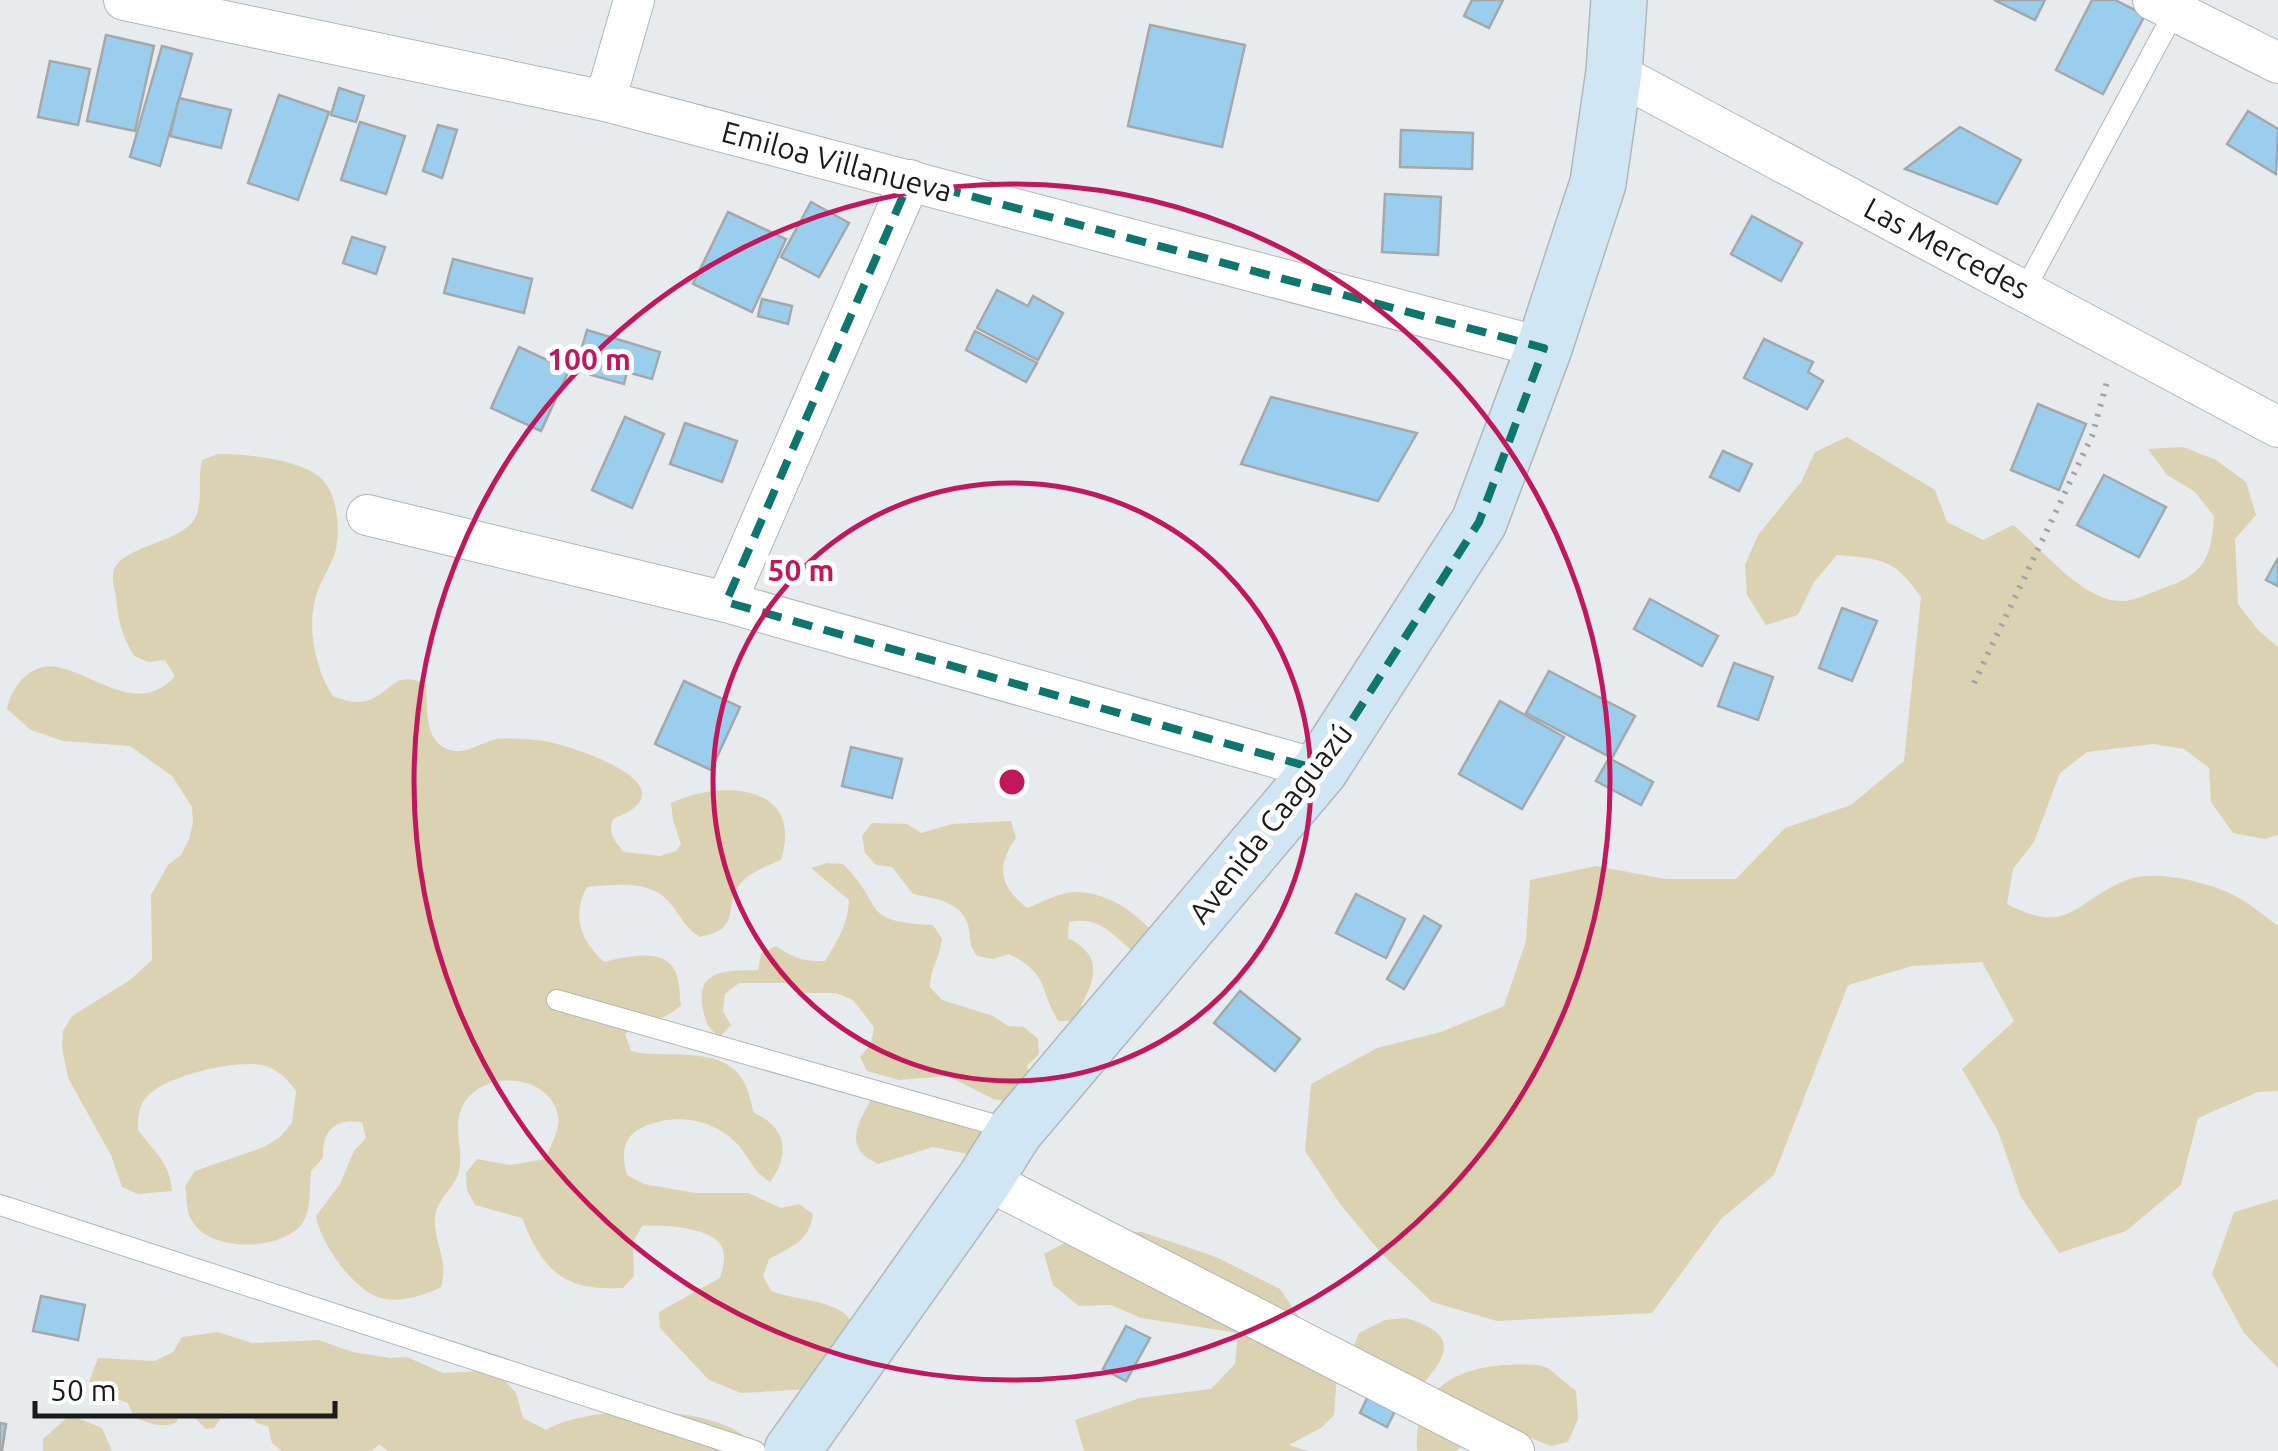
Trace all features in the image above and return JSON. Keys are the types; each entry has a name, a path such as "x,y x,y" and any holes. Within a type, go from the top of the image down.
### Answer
{"street":[{"name":"Emiloa Villanueva","path":"124,0 605,101 1544,348"},
{"path":"605,101 634,0"},
{"name":"Avenida Caaguazú","path":"792,1451 1015,1130 1320,770 1479,522 1544,348 1598,183 1614,72 1618,0"},
{"path":"2164,6 2278,63"},
{"name":"Las Mercedes","path":"1614,72 2278,427"},
{"path":"726,602 910,180"},
{"path":"367,515 726,602 1320,770"},
{"path":"985,1178 1514,1451"}],"lane":[{"path":"2026,290 2164,6"},
{"path":"557,1000 1015,1130"},
{"path":"0,1205 755,1451"}],"path":[{"path":"1974,682 2092,436 2118,340"}],"highlighted area":[{"path":"910,180 1544,348 1479,522 1320,770 726,602"}],"shaded area":[{"path":"1847,437 1935,490 1947,522 1983,540 2013,525 2064,573 2110,600 2130,600 2181,581 2199,568 2209,551 2214,516 2194,491 2167,475 2148,449 2183,447 2216,460 2246,482 2256,515 2235,539 2238,604 2259,631 2278,647 2278,835 2264,839 2233,833 2211,802 2209,768 2184,749 2153,744 2087,752 2060,773 2034,842 2013,869 2007,904 2045,917 2059,916 2127,880 2152,876 2209,886 2251,905 2278,926 2278,1091 2258,1092 2198,1118 2181,1185 2126,1231 2059,1253 2021,1197 1998,1131 1962,1069 2014,1021 1982,962 1912,966 1848,985 1774,1175 1721,1219 1652,1313 1497,1321 1432,1302 1381,1253 1340,1204 1305,1151 1311,1084 1377,1048 1441,1032 1504,1006 1526,941 1530,880 1596,866 1665,879 1736,879 1785,828 1851,805 1904,761 1921,597 1903,575 1877,560 1837,555 1814,582 1798,615 1766,625 1747,595 1745,565 1758,535 1801,482 1815,452"},
{"path":"218,454 292,464 318,476 330,490 336,512 337,543 317,593 312,632 321,673 333,696 366,701 399,681 414,680 426,684 430,728 445,748 465,750 497,739 539,740 585,753 618,768 640,786 642,795 635,807 613,819 613,837 624,852 660,856 676,851 681,844 671,803 691,795 734,790 754,794 770,802 781,816 785,835 781,860 744,880 735,893 727,922 714,933 700,937 661,895 631,885 587,887 579,918 589,946 604,962 654,956 671,965 676,973 681,1005 625,1034 631,1051 692,1055 722,1062 744,1082 754,1113 773,1125 782,1142 781,1162 770,1182 740,1147 719,1130 694,1121 667,1120 641,1128 630,1137 624,1155 627,1175 644,1184 695,1193 748,1193 781,1208 799,1204 813,1214 808,1231 769,1259 763,1276 771,1291 825,1304 849,1319 854,1352 828,1388 741,1393 709,1380 660,1328 659,1312 720,1278 723,1249 707,1234 672,1226 642,1226 633,1242 634,1276 623,1288 585,1286 570,1281 547,1264 522,1218 475,1205 467,1190 466,1173 477,1159 510,1165 546,1159 557,1132 558,1115 552,1100 527,1083 496,1082 481,1087 461,1110 459,1171 435,1219 443,1268 441,1287 418,1296 394,1300 368,1292 339,1263 319,1227 316,1216 340,1184 354,1151 366,1138 362,1122 344,1122 328,1134 323,1158 311,1171 305,1218 291,1233 261,1244 226,1242 198,1229 190,1217 185,1186 195,1171 264,1147 292,1123 296,1091 283,1076 266,1066 238,1065 202,1071 154,1091 141,1106 138,1130 165,1165 172,1191 138,1194 122,1187 111,1155 68,1078 63,1031 72,1016 130,980 152,960 151,895 189,839 192,807 172,776 130,746 63,741 31,730 7,709 24,678 48,666 132,693 161,688 175,676 165,660 148,662 134,656 119,621 113,574 125,557 175,535 194,520 199,507 202,460"},
{"path":"1011,821 1016,838 1005,858 1004,876 1011,892 1027,908 1061,894 1084,892 1116,903 1151,930 1137,954 1099,925 1069,922 1068,938 1087,952 1093,967 1081,1006 1085,1008 1073,1021 1058,1021 1037,975 1022,962 1009,954 993,959 977,956 968,925 959,911 945,902 913,894 892,867 876,865 865,853 862,836 872,823 907,824 921,833 952,824"},
{"path":"843,864 883,915 933,925 942,939 930,987 942,1000 993,1016 1008,1026 1024,1027 1038,1039 1039,1054 1027,1066 1035,1098 1010,1102 993,1099 948,1076 899,1080 867,1071 860,1057 871,1044 874,1027 853,1000 836,993 802,993 787,983 739,983 725,994 723,1011 731,1025 720,1037 710,1028 702,996 709,979 725,972 758,970 761,954 776,946 799,958 825,961 844,924 849,900 811,868"},
{"path":"871,1100 986,1129 977,1156 933,1147 878,1164 860,1151 856,1136"},
{"path":"2278,1199 2278,1368 2244,1333 2212,1274 2234,1212"},
{"path":"1109,1231 1142,1232 1216,1257 1280,1289 1337,1373 1334,1415 1321,1428 1289,1445 1308,1451 1084,1451 1075,1420 1140,1398 1211,1389 1235,1364 1238,1333 1141,1318 1111,1305 1079,1306 1053,1285 1044,1254 1076,1237"},
{"path":"1406,1318 1435,1332 1444,1347 1437,1366 1418,1390 1353,1348 1359,1333 1385,1320"},
{"path":"218,1332 252,1343 319,1340 352,1352 407,1357 443,1373 499,1374 516,1393 523,1418 546,1430 593,1415 657,1412 719,1423 742,1435 758,1451 388,1451 379,1444 372,1451 282,1451 272,1443 268,1426 251,1416 224,1413 214,1428 206,1429 194,1417 178,1414 177,1422 155,1424 134,1417 128,1403 93,1390 89,1382 98,1358 155,1361 173,1352 182,1337"},
{"path":"1492,1366 1548,1368 1576,1391 1578,1419 1568,1442 1551,1446 1518,1433 1465,1440 1457,1451 1417,1451 1425,1405 1453,1378"},
{"path":"70,1415 102,1428 112,1451 43,1451 43,1439"}],"building":[{"path":"1472,0 1503,0 1489,28 1464,16"},
{"path":"1994,0 2045,0 2035,20"},
{"path":"2092,0 2115,0 2145,15 2103,94 2056,70"},
{"path":"1150,25 1245,45 1222,147 1128,126"},
{"path":"106,35 154,46 135,131 87,121"},
{"path":"162,46 192,54 160,166 130,157"},
{"path":"50,61 90,69 78,125 38,117"},
{"path":"339,88 364,96 356,122 331,115"},
{"path":"279,95 329,112 298,200 248,183"},
{"path":"179,98 231,110 221,148 170,136"},
{"path":"2248,111 2278,129 2276,174 2227,144"},
{"path":"360,122 405,136 386,194 341,180"},
{"path":"438,125 457,130 442,178 423,171"},
{"path":"1960,127 2021,160 1997,204 1905,169"},
{"path":"1401,130 1473,133 1472,169 1400,167"},
{"path":"1385,194 1441,197 1438,255 1382,252"},
{"path":"811,202 849,223 819,277 781,257"},
{"path":"728,212 786,239 752,312 693,284"},
{"path":"1752,216 1802,243 1781,281 1731,254"},
{"path":"352,237 385,247 376,274 343,263"},
{"path":"453,259 532,279 524,313 444,293"},
{"path":"997,290 1028,306 1033,296 1063,313 1038,360 977,328"},
{"path":"762,299 792,306 788,324 758,316"},
{"path":"587,330 660,352 652,379 627,372 624,384 591,375 594,365 578,361"},
{"path":"975,331 1037,363 1026,382 966,350"},
{"path":"1764,339 1813,362 1808,372 1823,381 1807,409 1744,378"},
{"path":"519,347 569,370 541,431 491,408"},
{"path":"1271,397 1417,433 1378,501 1241,464"},
{"path":"2038,404 2086,424 2059,490 2011,470"},
{"path":"625,417 664,434 632,508 592,490"},
{"path":"685,423 737,441 722,482 670,464"},
{"path":"1723,451 1752,464 1739,491 1710,477"},
{"path":"2104,475 2166,507 2139,557 2077,525"},
{"path":"2278,558 2278,586 2266,580"},
{"path":"1650,599 1718,636 1702,666 1634,629"},
{"path":"1842,608 1877,621 1852,681 1819,668"},
{"path":"1734,663 1773,677 1758,720 1718,706"},
{"path":"1549,671 1635,716 1612,758 1526,713"},
{"path":"684,681 740,707 711,770 655,744"},
{"path":"1500,701 1564,737 1522,809 1459,774"},
{"path":"851,747 902,759 892,798 842,786"},
{"path":"1609,758 1653,782 1641,805 1596,781"},
{"path":"1356,894 1405,919 1386,958 1336,933"},
{"path":"1424,916 1441,926 1404,989 1387,979"},
{"path":"1240,991 1300,1039 1275,1071 1214,1023"},
{"path":"41,1296 85,1305 78,1340 33,1331"},
{"path":"1126,1326 1150,1338 1126,1381 1103,1369"},
{"path":"1370,1392 1398,1405 1387,1427 1360,1413"},
{"path":"0,1423 6,1424 2,1451 0,1451"}]}
